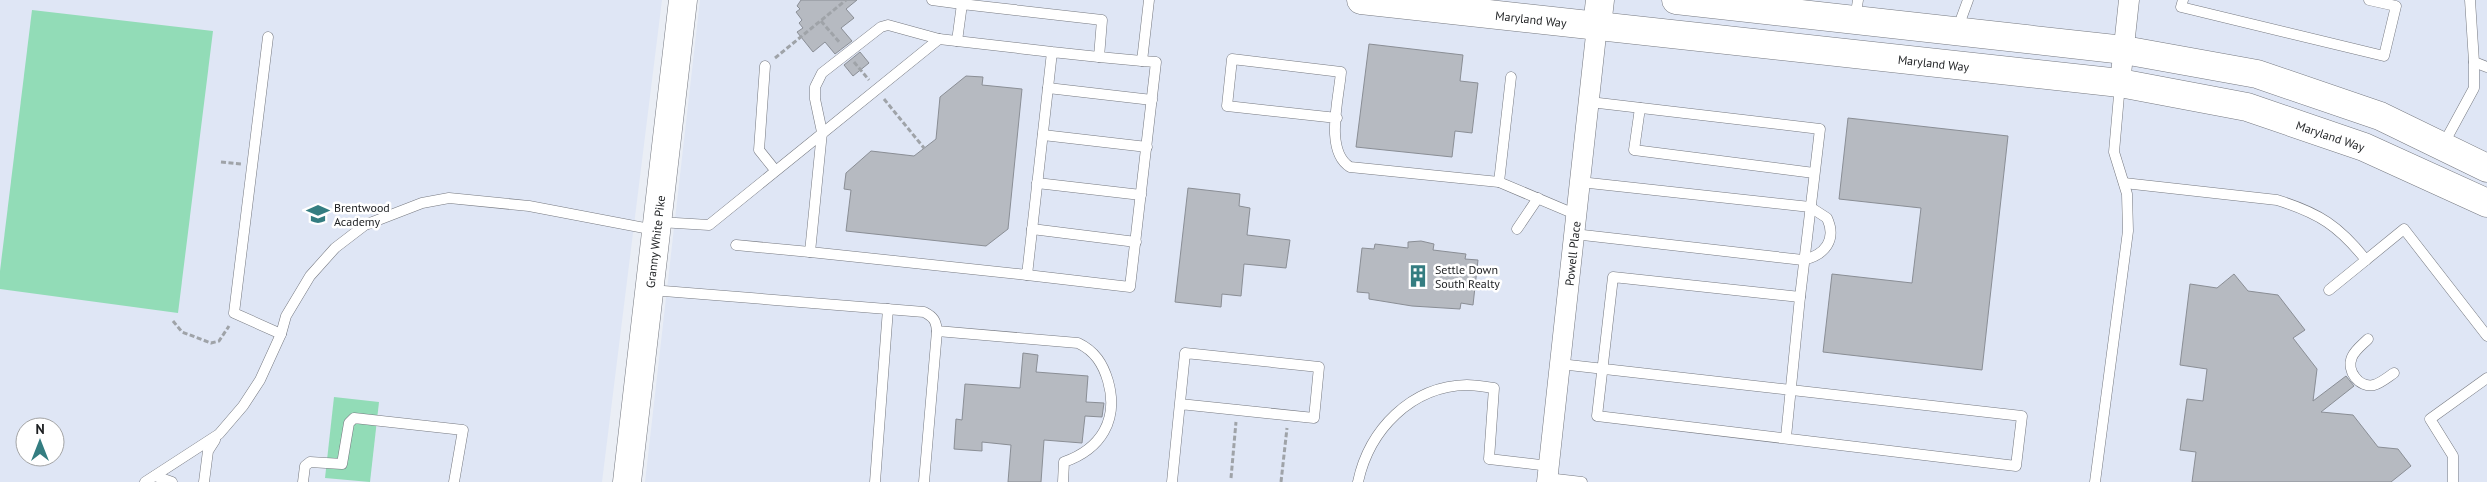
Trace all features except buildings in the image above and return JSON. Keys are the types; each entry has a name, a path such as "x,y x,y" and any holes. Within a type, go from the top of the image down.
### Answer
{"main road":[{"name":"Granny White Pike","path":"627,482 683,0"},
{"name":"Maryland Way","path":"1361,0 1599,13 2120,83 2247,107 2364,147 2487,203"},
{"path":"1676,0 1856,10 1957,31 2124,50 2257,74 2380,116 2487,168"}],"street":[{"path":"2120,83 2129,0"},
{"name":"Powell Place","path":"1548,476 1599,13"}],"lane":[{"path":"932,0 1102,20 1099,57"},
{"path":"1142,60 1149,0"},
{"path":"1957,31 1968,0"},
{"path":"2183,0 2181,7 2384,56 2396,3 2369,0"},
{"path":"2443,146 2474,88 2470,0"},
{"path":"957,41 962,4"},
{"path":"736,245 1130,287 1156,62 939,39 896,26 881,27 822,73 815,87 815,99 822,132 810,252"},
{"path":"268,37 234,313 281,334"},
{"path":"204,482 208,451 219,434 253,392 281,334 286,316 310,276 335,248 365,225 422,202 449,198 493,201 657,226 709,225 939,39"},
{"path":"1027,275 1052,52"},
{"path":"1337,118 1227,106 1232,59 1342,72 1336,145 1338,155 1350,167 1499,182 1538,198 1576,225 1803,260 1822,254 1830,241 1831,232 1827,218 1810,207 1580,182"},
{"path":"2474,62 2487,67"},
{"path":"765,66 759,150 775,170"},
{"path":"1499,182 1511,77"},
{"path":"2095,482 2128,232 2129,206 2124,183 2116,161 2113,143 2120,83"},
{"path":"1048,88 1152,100"},
{"path":"1590,102 1820,129 1803,260 1786,437"},
{"path":"1640,108 1634,150 1814,173"},
{"path":"1043,135 1146,147"},
{"path":"1037,183 1141,195"},
{"path":"2124,183 2277,200 2296,206 2325,219 2336,227 2366,260"},
{"path":"1517,229 1538,198"},
{"path":"1032,229 1136,242"},
{"path":"2329,290 2404,229 2487,336"},
{"path":"1560,364 1602,369 2022,416 2016,466 1786,437 1597,416 1602,369 1613,277 1800,297"},
{"path":"649,290 924,312 932,316 936,322 937,331 924,482"},
{"path":"875,482 888,309"},
{"path":"937,331 1078,343 1085,346 1097,357 1103,366 1110,389 1112,413 1105,432 1090,450 1064,462 1063,482"},
{"path":"2368,339 2352,356 2350,362 2353,374 2361,383 2372,385 2394,374"},
{"path":"1172,482 1185,353 1319,367 1314,418 1180,404"},
{"path":"2453,482 2455,465 2453,456 2430,419 2487,378"},
{"path":"1358,482 1368,451 1388,420 1415,400 1431,392 1468,385 1494,388 1489,459 1548,476 1582,482"},
{"path":"302,482 305,466 310,462 342,464 349,422 354,418 463,430 454,482"},
{"path":"145,482 219,434"},
{"path":"156,476 172,482"}],"path":[{"path":"765,66 846,0"},
{"path":"221,162 252,165"},
{"path":"173,321 182,332 211,343 219,341 222,334 239,316"},
{"path":"1231,478 1237,410"},
{"path":"1281,482 1289,415"}],"shaded area":[{"name":"Brentwood Academy","path":"0,0 662,0 602,482 0,482"},
{"path":"700,0 2487,0 2487,482 645,482"}],"green space":[{"path":"32,10 213,31 178,313 0,289 0,271"},
{"path":"334,397 379,402 370,482 325,478"}],"place":[{"name":"Brentwood Academy","path":"318,214"},
{"name":"Settle Down South Realty","path":"1418,276"}]}
